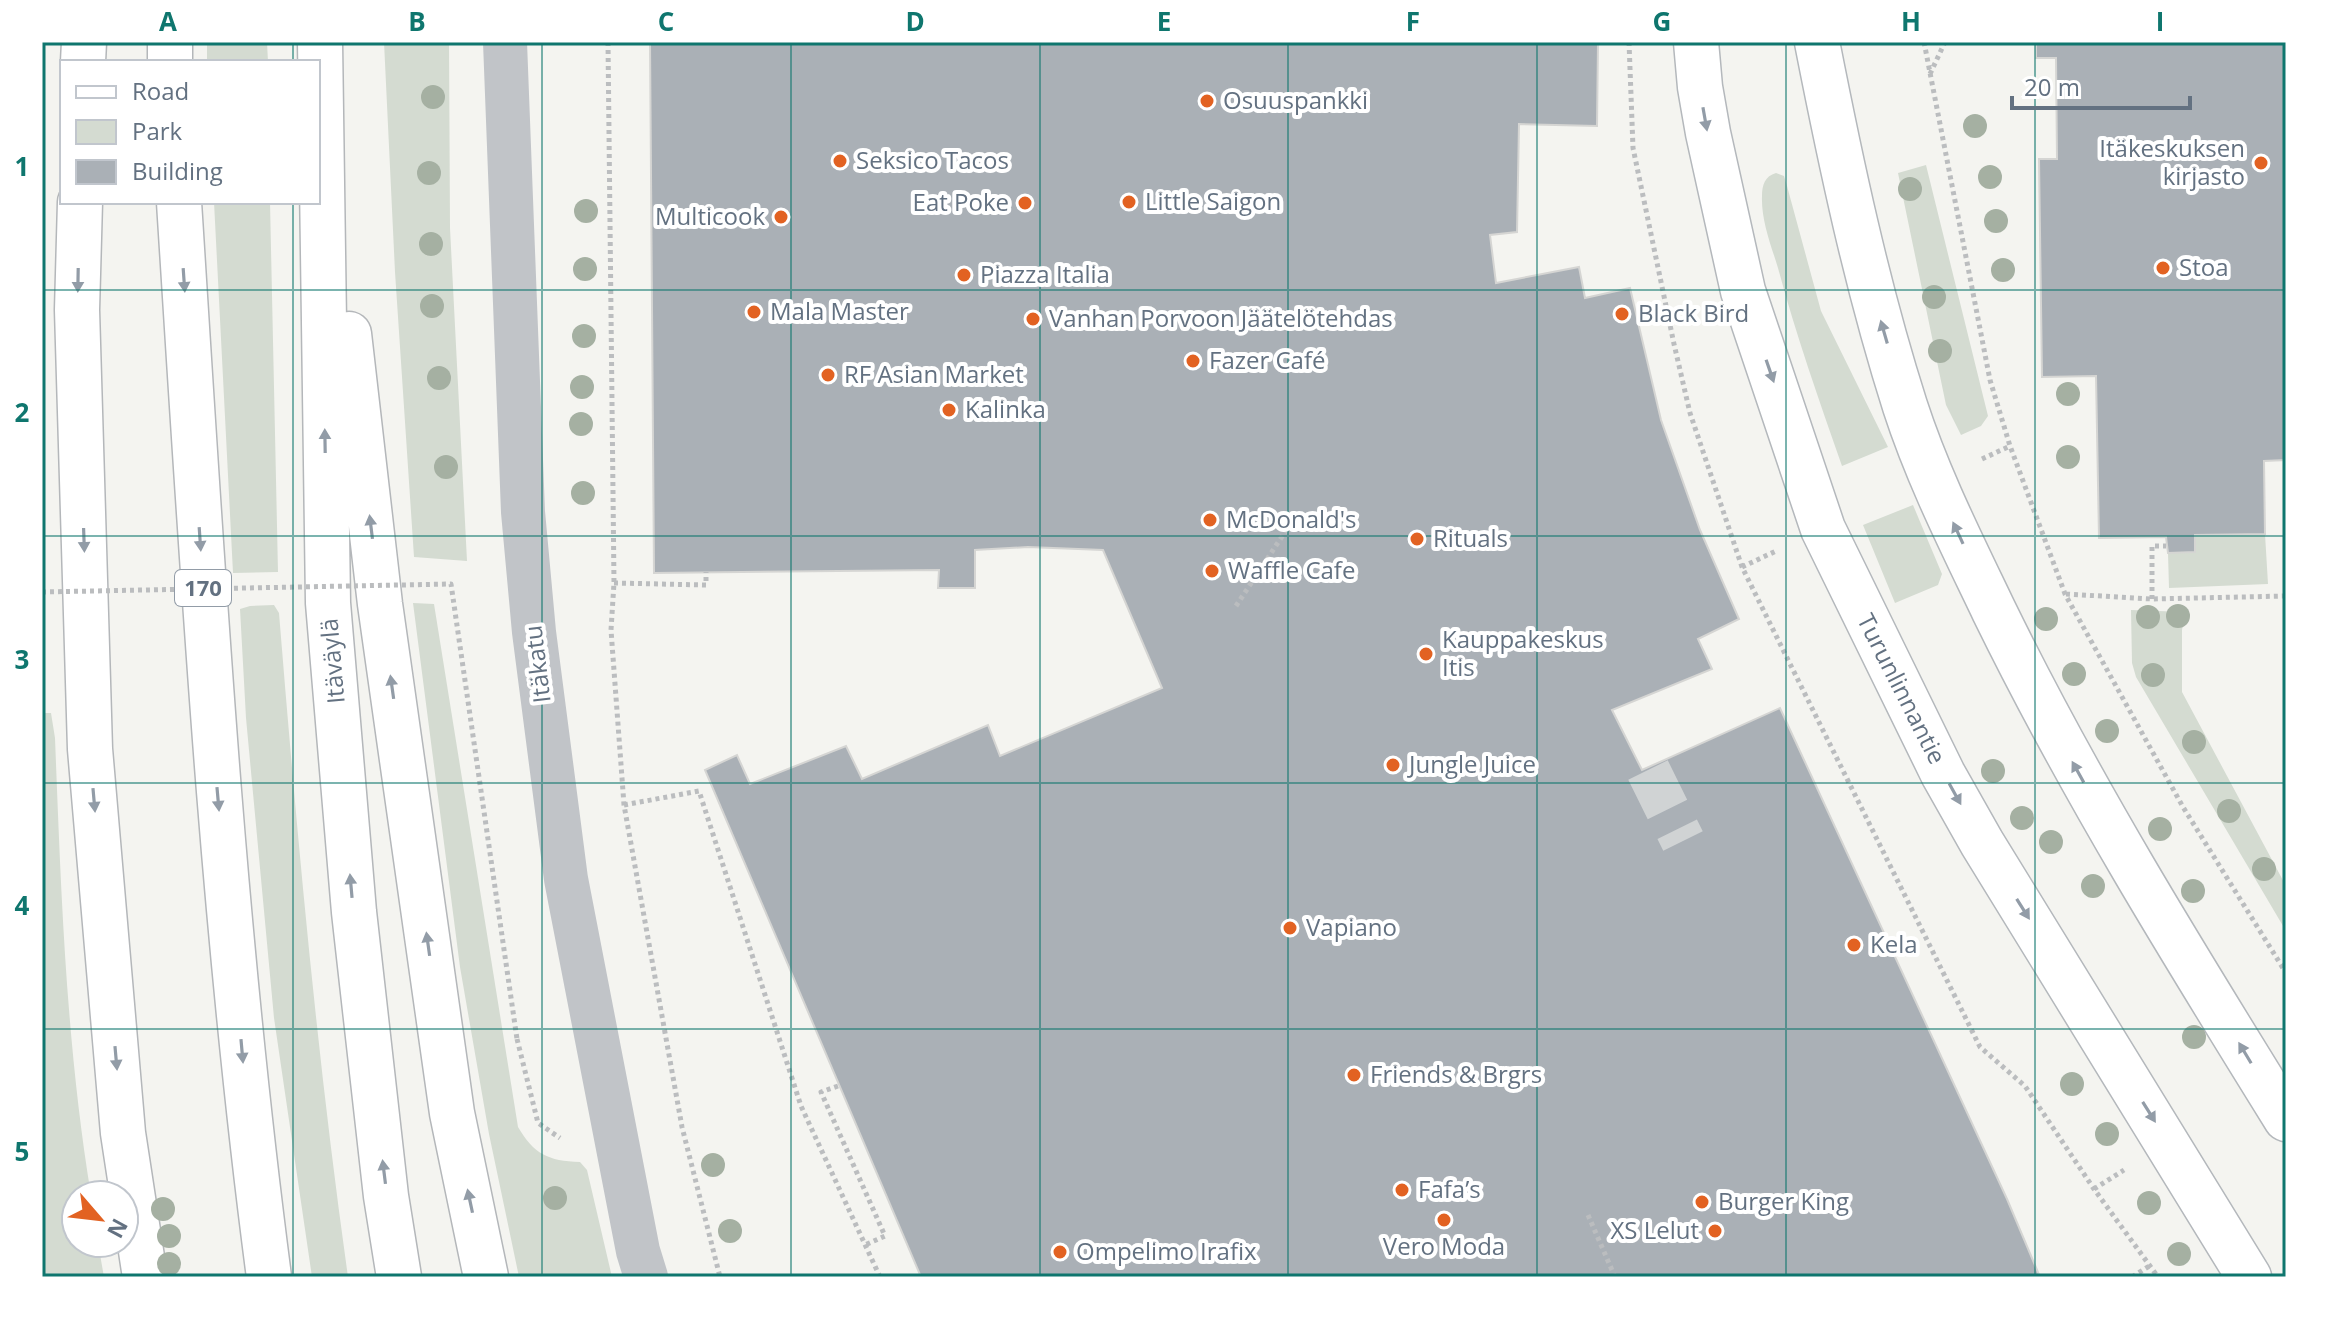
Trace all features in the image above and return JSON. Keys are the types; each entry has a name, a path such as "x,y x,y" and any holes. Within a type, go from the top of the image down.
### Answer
{"main road":[{"name":"Turunlinnantie","path":"1696,42 1708,133 1743,291 1823,529 1943,774 1982,843 2249,1277"},
{"path":"1817,42 1870,281 1906,407 1934,481 2027,679 2108,827 2286,1119"},
{"path":"320,62 380,604 452,1113 486,1277"},
{"name":"Itäväylä","path":"320,62 328,603 354,912 386,1196 399,1277"},
{"path":"80,204 77,310 90,749 123,1133 145,1277"},
{"name":"170","path":"179,204 213,739 247,1110 269,1277"}],"street":[{"name":"Itäkatu","path":"505,42 523,497 534,632 566,879 638,1251 646,1277"}],"path":[{"path":"608,42 614,583 611,630 624,805 682,1127 720,1277"},
{"path":"1629,42 1633,148 1674,344 1690,413 1742,567 1980,1047 2025,1086 2158,1277"},
{"path":"1924,42 1990,380 2010,446 2065,594 2183,807 2286,973"},
{"path":"1929,77 1945,42"},
{"path":"1236,606 1287,529"},
{"path":"2152,599 2152,546 2166,546"},
{"path":"614,583 706,585 706,572"},
{"path":"42,592 451,584 517,1039 538,1123 568,1143"},
{"path":"2065,594 2152,599 2286,596"},
{"path":"624,805 699,791 801,1106 880,1277"},
{"path":"838,1086 821,1092 885,1236 865,1245"},
{"path":"1588,1215 1615,1277"},
{"path":"2132,1277 2151,1265"}],"green space":[{"path":"207,42 267,42 268,60 207,60"},
{"path":"384,42 449,42 450,228 467,561 414,557"},
{"path":"1926,165 1988,416 1981,426 1961,435 1946,405 1898,173"},
{"path":"1776,173 1784,176 1821,311 1888,447 1842,466 1800,343 1765,223 1763,188 1767,179"},
{"path":"214,204 270,204 278,572 233,573"},
{"path":"1913,505 1942,574 1938,585 1895,603 1863,525"},
{"path":"2265,534 2268,584 2169,588 2168,553 2195,552 2195,535"},
{"path":"413,603 434,604 518,1127 536,1150 551,1158 580,1162 587,1170 612,1277 519,1277 489,1134 460,967"},
{"path":"274,605 279,613 309,946 348,1277 312,1277 274,1018 246,718 240,609"},
{"path":"2131,610 2185,612 2182,692 2286,886 2286,931 2136,677 2132,663"},
{"path":"42,713 51,713 55,738 70,1024 89,1179 60,1179 60,1259 101,1259 104,1277 42,1277"}],"building":[{"name":"Kauppakeskus Itis","path":"650,42 1598,42 1597,126 1519,124 1517,232 1490,235 1496,283 1579,267 1585,298 1630,288 1661,420 1700,530 1739,619 1698,639 1712,669 1612,710 1642,770 1780,708 2007,1199 2040,1277 921,1277 705,770 737,755 750,784 846,746 862,779 988,725 1000,756 1162,688 1103,550 1028,547 975,550 975,588 938,588 939,570 654,573"},
{"name":"Stoa","path":"2036,42 2286,42 2286,460 2264,461 2265,534 2195,535 2195,552 2168,553 2166,537 2099,538 2096,376 2042,377 2039,159 2057,159 2056,58 2036,58"}],"tunnel":[{"path":"1648,770 1683,841"}],"place":[{"name":"Osuuspankki","path":"1207,101"},
{"name":"Seksico Tacos","path":"840,161"},
{"name":"Itäkeskuksen kirjasto","path":"2261,163"},
{"name":"Little Saigon","path":"1129,202"},
{"name":"Eat Poke","path":"1025,203"},
{"name":"Multicook","path":"781,217"},
{"name":"Stoa","path":"2163,268"},
{"name":"Piazza Italia","path":"964,275"},
{"name":"Mala Master","path":"754,312"},
{"name":"Black Bird","path":"1622,314"},
{"name":"Vanhan Porvoon Jäätelötehdas","path":"1033,319"},
{"name":"Fazer Café","path":"1193,361"},
{"name":"RF Asian Market","path":"828,375"},
{"name":"Kalinka","path":"949,410"},
{"name":"McDonald's","path":"1210,520"},
{"name":"Rituals","path":"1417,539"},
{"name":"Waffle Cafe","path":"1212,571"},
{"name":"Kauppakeskus Itis","path":"1426,654"},
{"name":"Jungle Juice","path":"1393,765"},
{"name":"Vapiano","path":"1290,928"},
{"name":"Kela","path":"1854,945"},
{"name":"Friends & Brgrs","path":"1354,1075"},
{"name":"Fafa’s","path":"1402,1190"},
{"name":"Burger King","path":"1702,1202"},
{"name":"Vero Moda","path":"1444,1220"},
{"name":"XS Lelut","path":"1715,1231"},
{"name":"Ompelimo Irafix","path":"1060,1252"}]}
